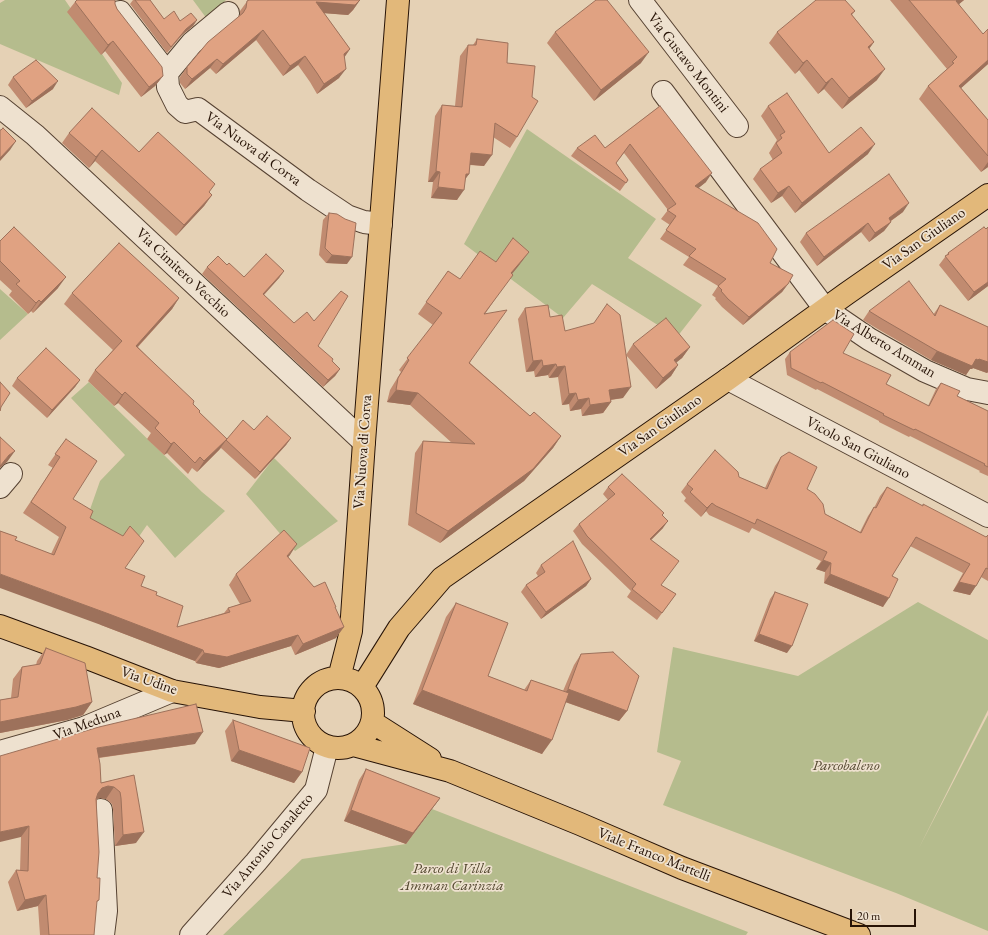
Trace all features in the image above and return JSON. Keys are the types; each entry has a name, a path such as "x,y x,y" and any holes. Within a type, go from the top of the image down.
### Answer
{"main road":[{"name":"Via Nuova di Corva","path":"339,678 351,631 398,0"},
{"name":"Via San Giuliano","path":"362,687 399,628 442,578 728,379 988,195"},
{"name":"Via Udine","path":"0,626 172,691 260,707 304,711"},
{"path":"339,678 349,680 362,687 370,698 373,706 374,714 368,732 362,739 353,745 339,748 327,747 320,744 310,734 304,720 305,702 308,696 322,683 339,678"},
{"name":"Viale Franco Martelli","path":"372,722 450,771"},
{"name":"Viale Franco Martelli","path":"353,745 450,771 682,868 860,935"}],"street":[{"name":"Via Gustavo Montini","path":"640,0 737,126"},
{"name":"Via Nuova di Corva","path":"120,12 167,73 168,87 177,104 185,112 198,109 308,190 347,216 364,222 381,224"},
{"path":"167,73 192,43 228,12"},
{"name":"Via Alberto Amman","path":"663,92 825,309 869,339 925,371 967,389 988,393"},
{"name":"Via Cimitero Vecchio","path":"0,107 35,135 364,442"},
{"name":"Vicolo San Giuliano","path":"728,379 988,516"},
{"name":"Via Meduna","path":"0,752 84,728 172,691"},
{"name":"Via Antonio Canaletto","path":"191,935 256,862 316,790 327,747"},
{"path":"102,810 106,911 103,935"}],"green space":[{"path":"5,0 65,0 122,83 119,95 0,44 0,3"},
{"path":"193,0 226,0 207,19"},
{"path":"527,129 656,219 628,258 702,305 677,337 592,284 563,318 464,244"},
{"path":"0,289 28,314 0,340"},
{"path":"89,382 202,492 225,511 175,558 147,525 129,551 87,518 100,481 125,455 71,398"},
{"path":"274,458 338,521 295,551 246,494"},
{"name":"Parcobaleno","path":"918,602 988,640 988,710 919,848 988,715 988,931 896,893 663,805 681,761 657,752 673,647 798,676"},
{"name":"Parco di Villa Amman Carinzia","path":"432,809 748,932 746,935 223,935 302,859 406,844"}],"building":[{"path":"77,0 115,0 117,9 162,67 163,76 149,87 113,41 108,45 75,2"},
{"path":"135,0 150,0 164,19 174,11 180,21 191,13 197,20 186,29 171,47"},
{"path":"360,0 355,5 316,2 350,49 344,54 346,69 324,84 305,56 290,66 263,30 223,64 217,59 192,79 187,74 187,67 208,42 243,13 246,8 247,1"},
{"path":"596,0 607,0 649,52 601,90 555,32"},
{"path":"816,0 845,0 855,11 851,14 874,42 868,47 885,69 849,98 832,78 826,83 807,60 803,63 777,32"},
{"path":"909,0 957,0 956,1 983,34 988,29 988,60 959,86 988,120 988,156 928,86 954,63 952,62 957,57"},
{"path":"477,39 508,43 507,63 535,66 532,97 538,101 517,137 495,123 492,155 471,153 469,174 466,174 464,190 438,187 440,172 436,171 442,105 462,107 468,45 476,45"},
{"path":"36,60 58,81 32,101 13,77"},
{"path":"787,93 829,153 861,127 875,144 802,203 789,186 778,193 760,169 782,153 776,143 782,138 780,135 785,132 768,106"},
{"path":"660,106 712,173 695,186 758,223 777,249 770,263 793,275 788,284 749,317 721,291 722,290 718,286 726,279 689,256 696,249 666,230 676,216 667,210 676,204 630,144 616,163 628,180 626,183 577,148 595,135 605,148"},
{"path":"92,108 139,152 158,132 215,184 209,192 212,195 184,225 102,150 96,157 69,133"},
{"path":"3,128 16,141 0,158 0,130"},
{"path":"889,174 909,203 889,218 891,222 875,233 868,223 824,257 806,233"},
{"path":"329,213 337,214 356,223 352,257 332,255 325,248"},
{"path":"14,227 66,277 41,302 39,300 36,303 16,284 20,281 0,261 0,241"},
{"path":"984,227 986,229 988,227 988,282 974,292 945,256"},
{"path":"513,238 529,252 511,273 513,275 484,314 507,310 469,363 530,416 534,412 561,436 533,469 448,531 416,513 423,441 475,444 418,393 396,390 398,378 409,360 407,358 442,313 426,302 448,271 460,279 480,251 496,262"},
{"path":"119,243 179,298 136,346 194,401 193,404 200,411 199,412 227,439 204,461 200,457 195,463 174,442 171,444 155,428 159,423 125,392 122,395 95,370 122,341 72,293"},
{"path":"266,254 284,271 263,294 294,323 307,312 314,321 341,291 348,296 318,346 333,359 332,361 340,369 328,380 207,267 218,256 227,265 229,263 244,277"},
{"path":"909,281 935,316 940,305 988,327 988,362 976,359 972,366 937,351 869,311"},
{"path":"607,304 620,315 631,387 609,390 611,402 590,405 589,398 578,400 576,393 569,394 565,366 557,367 556,364 543,366 542,360 533,361 525,308 548,305 550,317 562,315 565,331 594,323"},
{"path":"666,318 690,347 674,360 678,365 663,378 633,344"},
{"path":"833,320 854,334 843,353 891,375 886,384 929,406 941,383 960,391 957,396 988,411 988,467 984,465 985,464 915,429 914,430 883,415 884,414 822,382 821,383 791,368 790,352"},
{"path":"46,348 80,380 52,410 17,378"},
{"path":"0,382 10,393 0,411"},
{"path":"267,416 291,438 260,472 226,440 243,420 254,430"},
{"path":"0,437 15,451 9,455 0,466"},
{"path":"66,439 97,461 73,499 93,511 90,518 123,536 130,526 144,541 125,568 145,576 141,586 157,592 156,595 183,606 177,627 230,612 228,608 251,601 236,574 284,530 297,544 287,556 314,587 325,582 344,627 303,644 298,635 227,657 204,653 203,650 0,574 0,531 17,537 15,540 54,555 66,527 31,502 60,457 55,454"},
{"path":"715,450 738,472 739,477 767,489 781,457 789,452 817,467 807,489 815,494 823,504 825,514 861,533 874,507 876,508 887,487 986,537 988,535 988,569 986,568 976,586 959,582 970,564 916,537 892,576 898,579 889,598 830,574 831,563 823,560 827,552 757,519 755,524 712,503 707,508 690,492 693,489 687,484"},
{"path":"622,474 664,513 662,515 668,521 650,539 679,561 661,585 676,594 662,613 632,589 636,584 587,536 579,524 615,494 608,487"},
{"path":"573,541 591,579 546,612 526,585 545,572 541,565"},
{"path":"775,592 808,604 792,646 759,634"},
{"path":"456,603 508,623 488,676 527,691 531,680 569,693 552,740 422,690"},
{"path":"46,648 85,663 92,702 76,707 0,722 0,700 18,697 22,667 40,664"},
{"path":"613,652 639,676 627,711 568,689 581,654"},
{"path":"196,704 203,732 97,748 101,783 134,775 144,832 123,835 120,792 114,787 108,786 102,788 96,799 99,852 97,878 100,878 99,900 97,901 94,935 49,935 46,895 25,900 16,870 28,871 29,826 0,832 0,756 99,727"},
{"path":"233,720 310,748 302,772 239,750"},
{"path":"366,769 440,798 413,833 351,810"}]}
